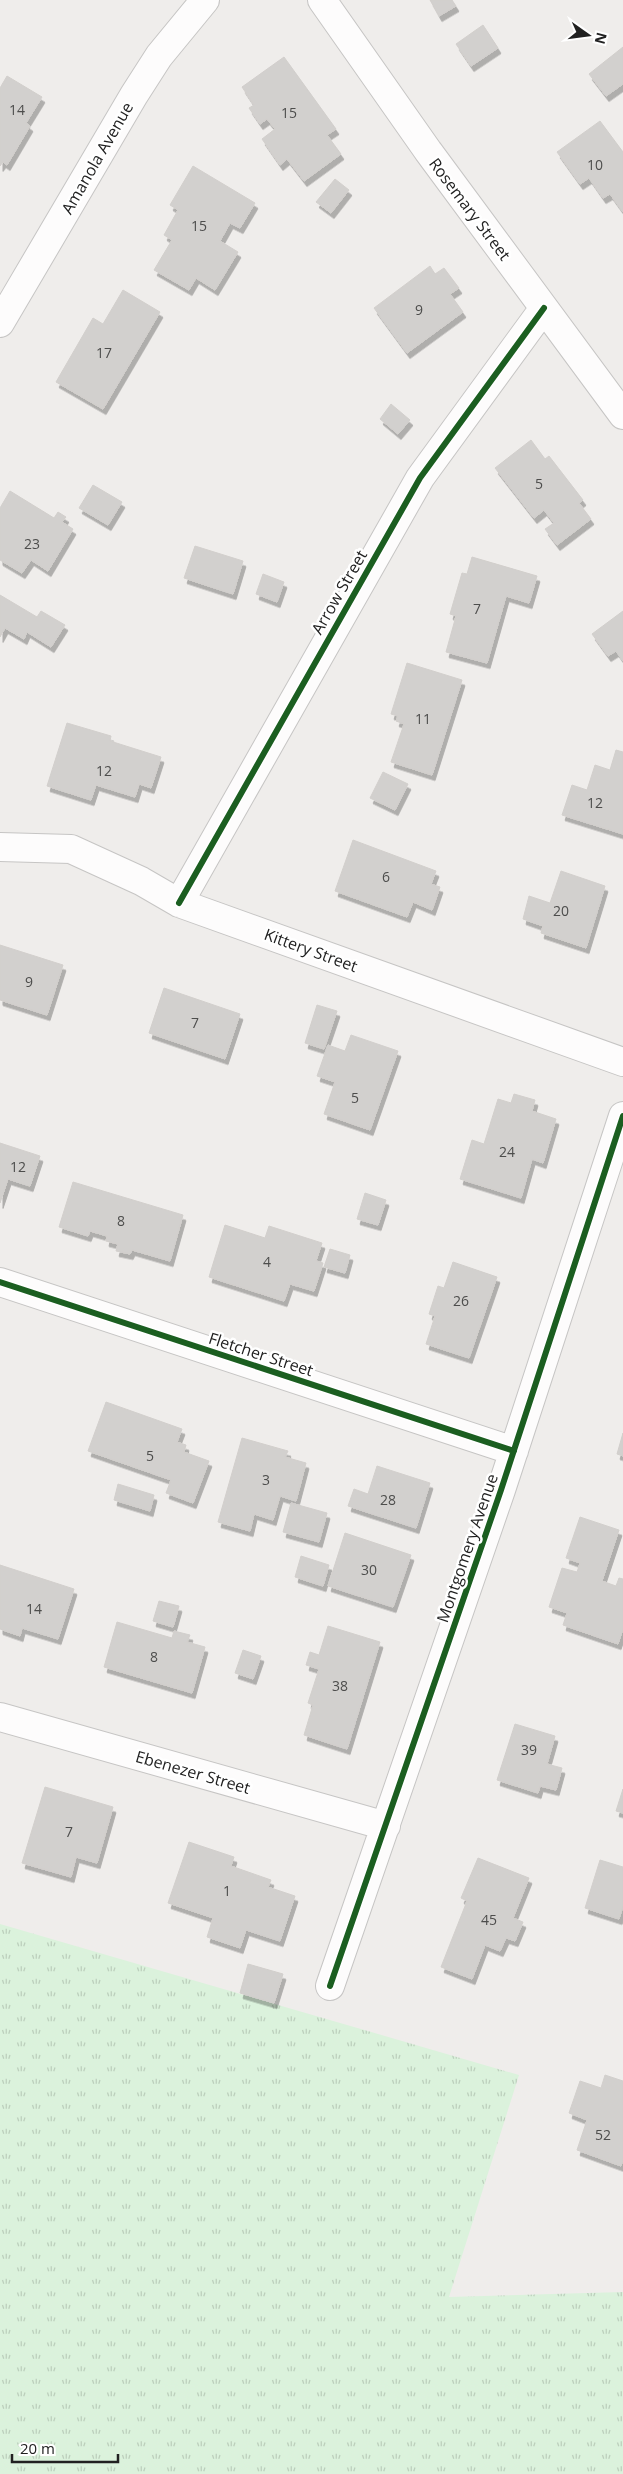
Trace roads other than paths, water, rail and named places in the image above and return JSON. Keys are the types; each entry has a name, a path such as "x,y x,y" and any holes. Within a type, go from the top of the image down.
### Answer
{"street":[{"name":"Amanola Avenue","path":"0,323 134,95 159,56 205,0"},
{"name":"Rosemary Street","path":"322,0 428,152 623,415"},
{"name":"Arrow Street","path":"179,904 420,478 544,308"},
{"name":"Kittery Street","path":"0,847 71,849 141,882 179,904 623,1062"},
{"name":"Montgomery Avenue","path":"330,1986 514,1451 623,1116"},
{"name":"Fletcher Street","path":"0,1282 514,1451"},
{"name":"Ebenezer Street","path":"0,1717 386,1826"}]}
